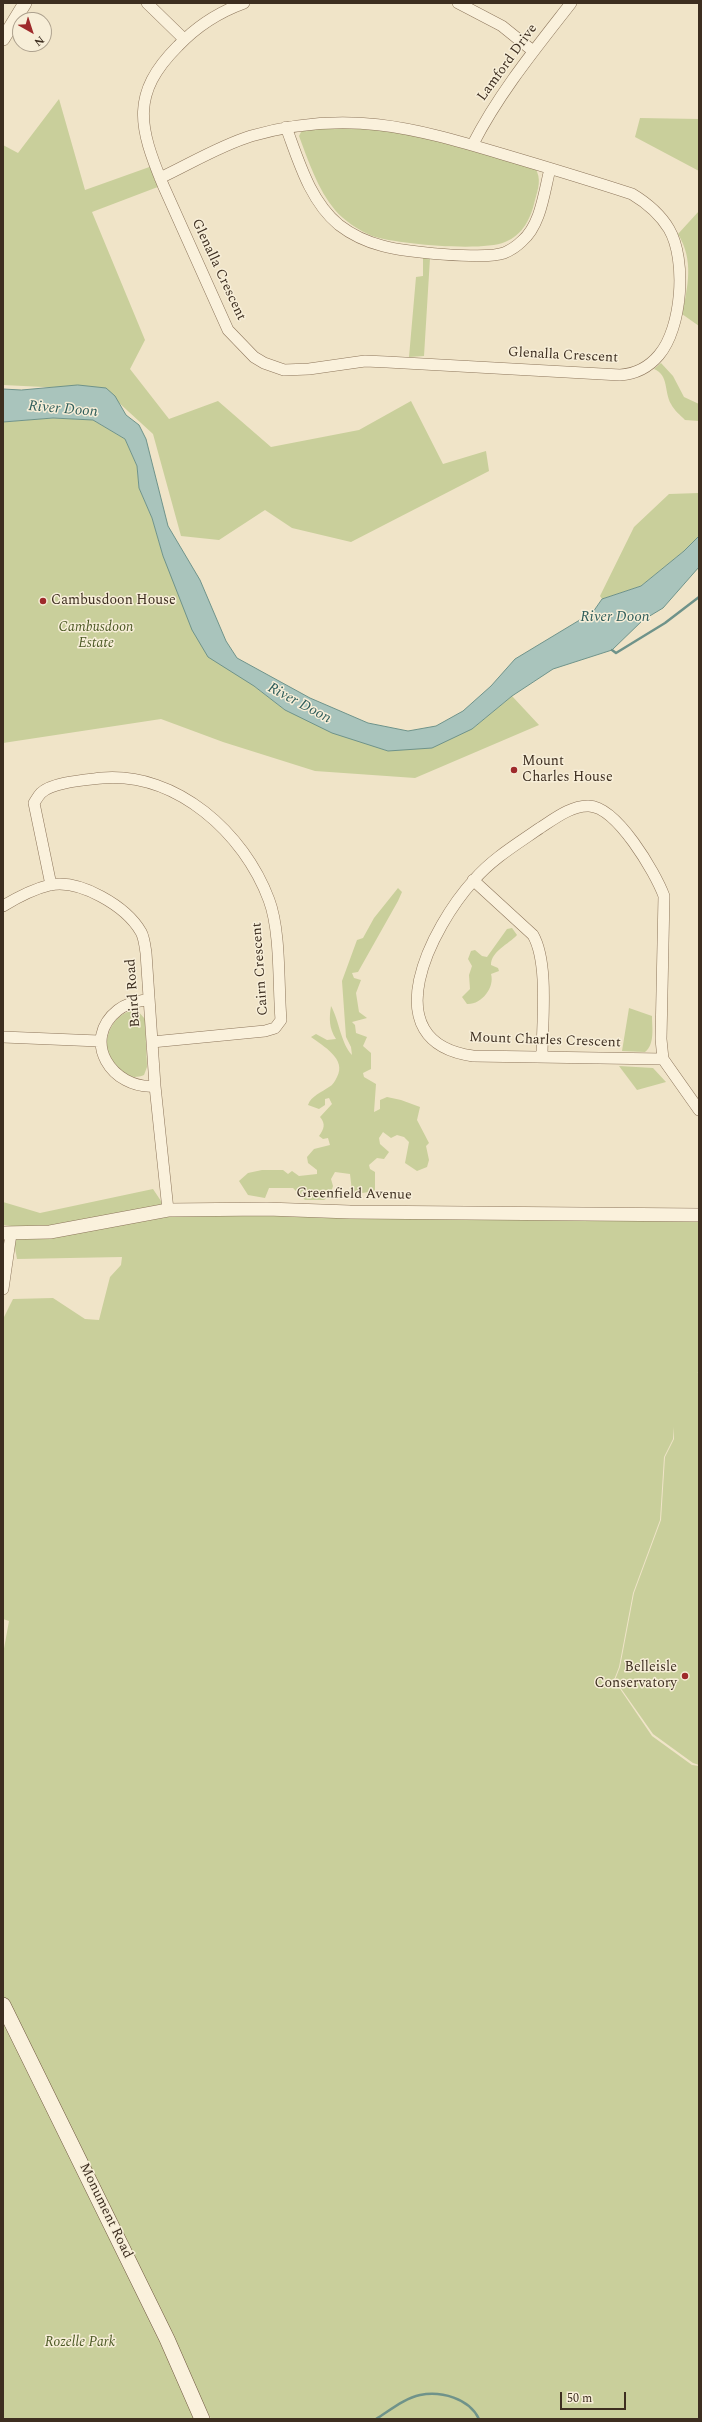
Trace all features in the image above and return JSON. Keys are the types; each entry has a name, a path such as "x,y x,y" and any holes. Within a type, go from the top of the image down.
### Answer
{"main road":[{"name":"Monument Road","path":"3,2005 167,2339 202,2419"}],"street":[{"path":"3,40 24,3"},
{"path":"147,3 184,39"},
{"path":"160,178 146,136 145,98 151,77 162,62 184,39 210,19 244,3"},
{"path":"458,3 502,26 533,51"},
{"name":"Lamford Drive","path":"473,144 498,101 533,51 571,3"},
{"name":"Glenalla Crescent","path":"328,122 364,122 405,127 473,144 632,194 648,204 670,230 676,246 680,272 674,322 670,336 659,356 639,370 620,375 387,362 365,362 299,370 272,367 248,352 228,330 160,178 228,145 286,127 328,122"},
{"path":"286,127 306,178 325,211 339,225 354,236 385,247 470,255 504,253 523,241 532,229 550,168"},
{"name":"Cairn Crescent","path":"51,885 34,803 41,793 51,787 88,780 120,777 149,784 187,799 208,814 234,839 246,856 270,900 276,926 281,1020 276,1028 265,1031 152,1042"},
{"name":"Mount Charles Crescent","path":"663,1059 474,1056 454,1053 441,1047 423,1027 418,1008 419,982 430,943 446,916 473,880 502,854 556,818 575,808 590,806 615,819 657,877 664,896 661,1038 663,1059 699,1110"},
{"path":"473,880 533,935 538,944 542,969 542,1057"},
{"name":"Baird Road","path":"3,906 26,893 51,885 76,886 98,894 123,913 141,932 146,953 154,1086 168,1210"},
{"path":"149,999 130,1002 118,1010 108,1019 100,1041 107,1063 117,1075 133,1085 154,1086"},
{"path":"3,1037 100,1041"},
{"name":"Greenfield Avenue","path":"3,1289 7,1234 50,1232 168,1210 267,1209 350,1212 699,1215"}],"green space":[{"path":"59,99 85,190 155,165 163,185 92,212 145,340 130,369 169,419 218,401 271,447 359,430 411,401 443,464 486,451 489,471 351,542 292,528 265,510 219,540 181,536 153,434 105,390 3,385 3,145 18,153"},
{"path":"640,118 699,119 699,171 635,137"},
{"path":"342,121 441,140 535,168 539,184 533,207 525,225 517,235 505,242 494,245 459,247 400,242 372,236 362,231 342,218 323,193 299,136 301,132 307,128"},
{"path":"699,211 699,326 682,314 688,283 688,263 683,244 678,234"},
{"path":"423,258 430,258 424,356 409,357 416,277 423,276"},
{"path":"661,363 673,376 684,397 699,404 699,421 685,420 672,406 662,375 654,369"},
{"name":"Cambusdoon Estate","path":"53,418 93,420 125,439 137,466 139,488 152,518 163,556 254,686 285,710 388,751 472,729 512,696 539,725 415,778 315,771 223,742 161,719 3,743 3,422"},
{"path":"699,493 699,536 684,551 641,586 602,599 600,596 634,527 669,494"},
{"path":"398,888 402,892 398,901 358,972 352,973 354,978 361,980 356,993 359,1012 367,1018 352,1022 355,1025 356,1033 367,1037 363,1046 371,1053 371,1069 363,1073 364,1077 376,1084 374,1112 380,1109 380,1100 387,1097 420,1107 417,1120 429,1143 426,1146 429,1160 427,1167 417,1171 405,1163 409,1142 404,1137 397,1135 391,1138 383,1132 379,1138 380,1144 389,1152 384,1159 377,1158 369,1165 370,1169 375,1172 375,1191 356,1194 352,1191 350,1174 335,1172 331,1179 333,1186 330,1196 324,1200 305,1200 293,1188 269,1188 265,1198 248,1195 239,1181 248,1173 262,1170 283,1170 288,1174 292,1171 299,1176 317,1174 317,1170 308,1163 307,1157 314,1149 330,1145 328,1138 323,1139 319,1136 324,1126 320,1117 332,1104 329,1098 325,1099 325,1105 319,1109 308,1105 314,1097 333,1084 337,1077 339,1064 327,1049 311,1037 316,1034 327,1040 336,1039 330,1023 331,1006 345,1045 352,1055 351,1047 346,1037 342,981 357,940 363,938 374,918"},
{"path":"512,928 517,935 497,952 492,960 491,965 498,968 499,971 491,974 492,979 489,990 482,999 472,1004 467,1004 462,997 470,989 469,975 472,966 468,959 471,951 475,950 482,956 487,957 507,929"},
{"path":"629,1008 652,1016 652,1040 645,1052 622,1051"},
{"path":"136,1009 145,1019 147,1067 144,1075 131,1077 126,1075 117,1067 106,1050 108,1036 113,1024 128,1011"},
{"path":"619,1066 653,1068 666,1082 637,1090"},
{"path":"153,1189 169,1213 699,1215 699,1372 697,1373 699,1373 699,1765 693,1763 653,1734 615,1680 620,1667 634,1593 661,1520 665,1457 674,1439 674,1427 673,1439 664,1457 660,1520 633,1593 619,1667 614,1680 652,1736 692,1765 699,1766 699,2419 211,2419 3,2002 3,1654 9,1621 3,1619 3,1319 13,1299 53,1298 85,1319 99,1320 110,1277 121,1265 122,1257 17,1259 11,1226 3,1225 3,1202 40,1213"},
{"name":"Rozelle Park","path":"3,2010 199,2419 3,2419"}],"water":[{"name":"River Doon","path":"78,385 106,388 115,396 126,415 139,425 146,439 168,526 200,580 226,641 237,658 310,698 368,723 408,731 436,726 463,711 491,686 515,659 593,612 602,599 641,586 684,551 699,536 699,567 663,608 643,620 612,650 553,669 512,696 472,729 432,748 388,751 332,733 285,710 254,686 208,657 192,630 163,556 152,518 139,488 137,466 125,439 93,420 53,418 3,422 3,389 21,390"}],"waterway":[{"path":"612,650 616,653 665,623 699,597"},
{"path":"376,2419 409,2399 428,2394 445,2395 461,2401 469,2406 479,2419"}],"place":[{"name":"Cambusdoon House","path":"43,601"},
{"name":"Mount Charles House","path":"514,770"},
{"name":"Belleisle Conservatory","path":"685,1676"}]}
